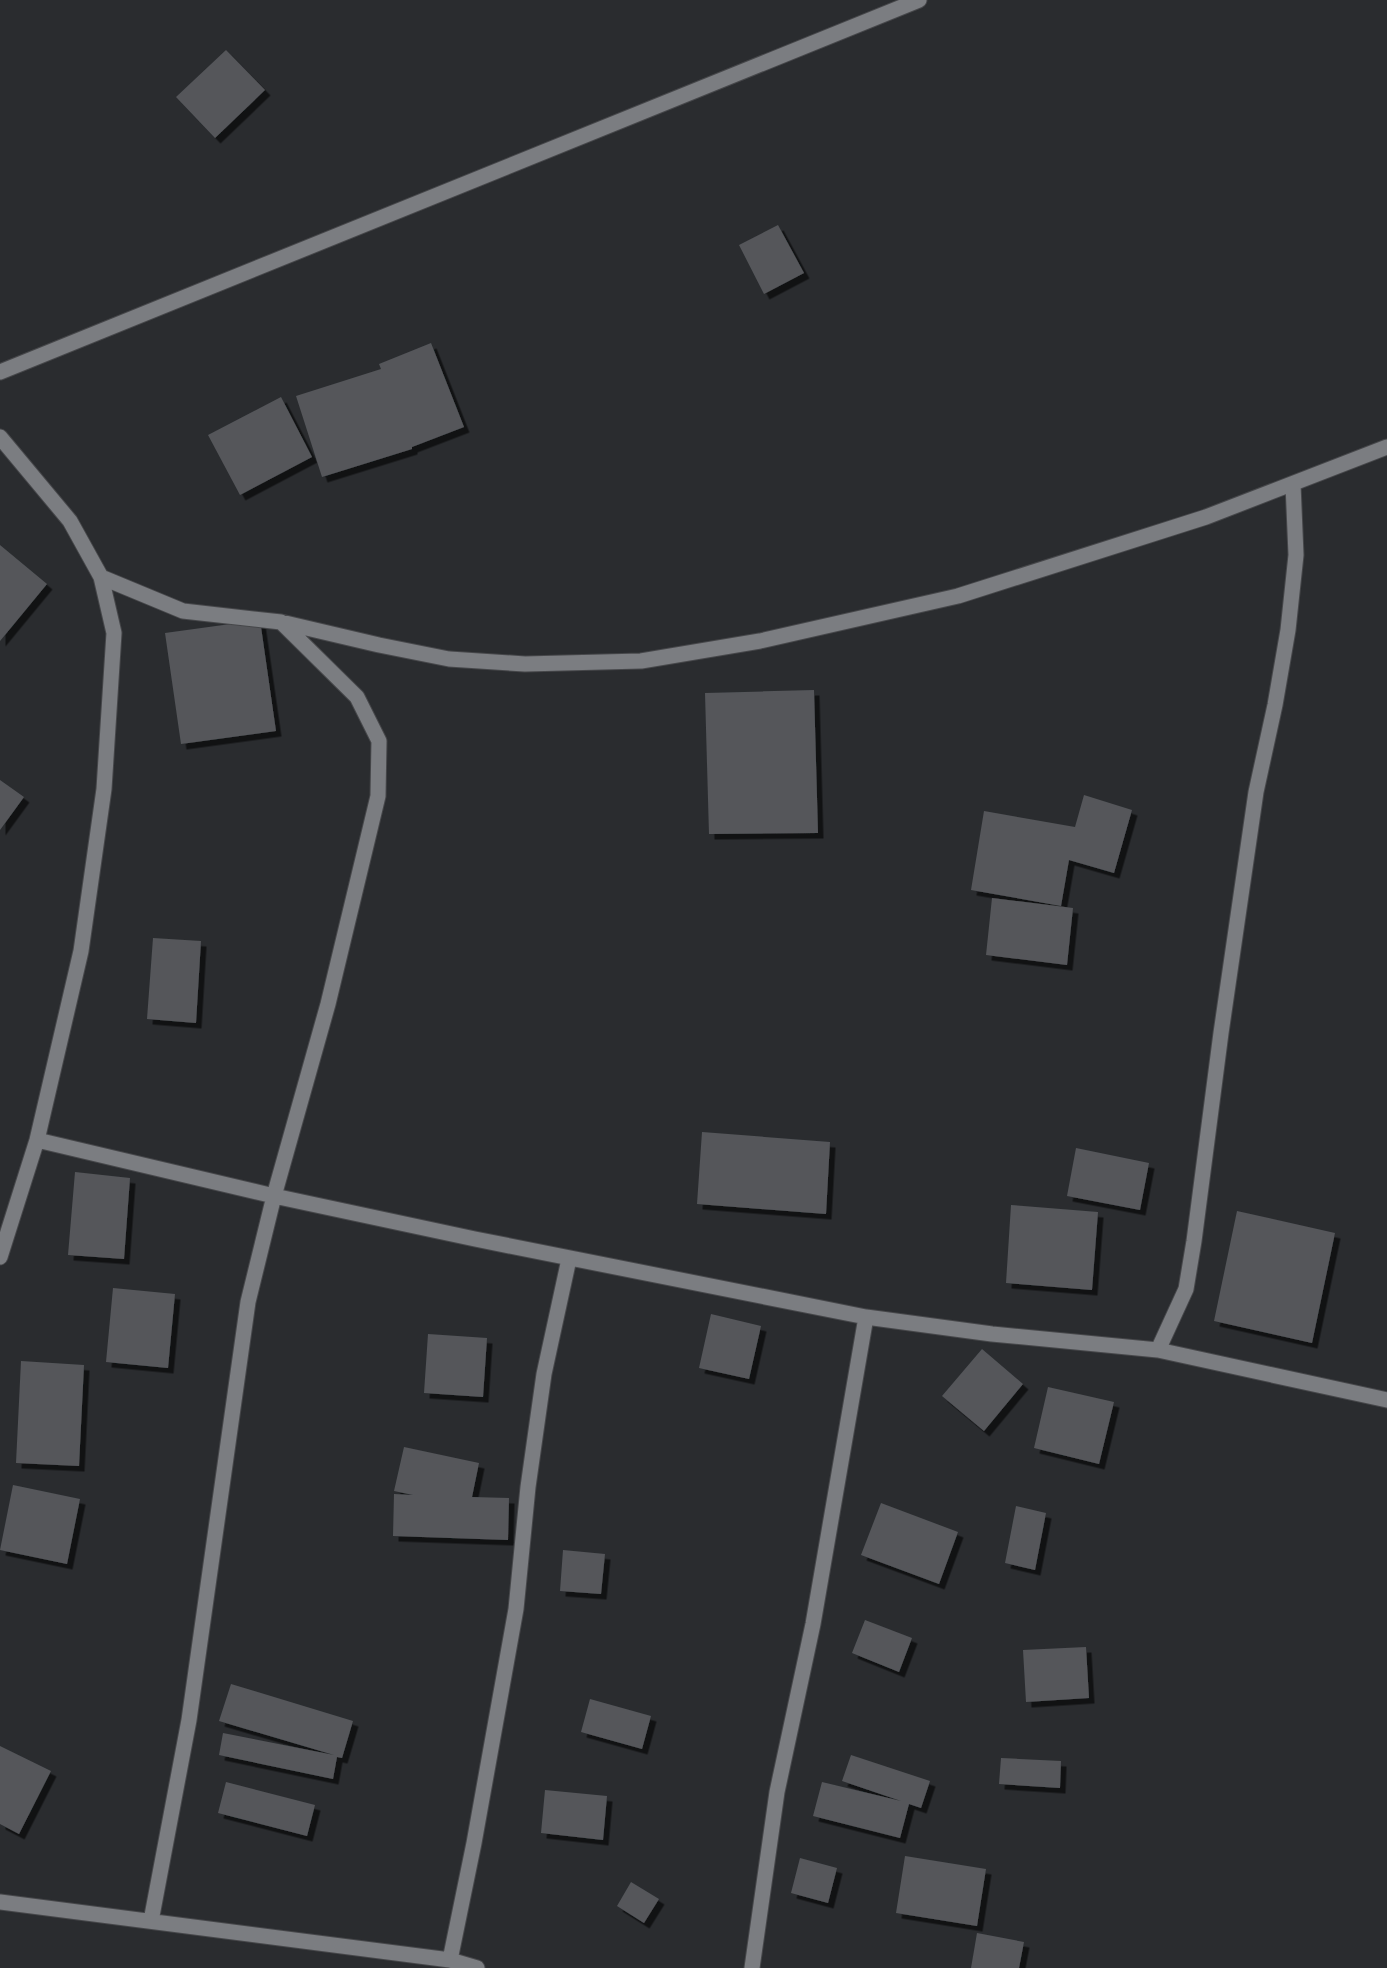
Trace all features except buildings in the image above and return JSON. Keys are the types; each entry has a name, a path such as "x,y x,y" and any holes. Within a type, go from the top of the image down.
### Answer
{"street":[{"path":"0,372 919,0"},
{"path":"0,437 70,520 101,577 114,633 104,789 81,951 37,1140 0,1257"},
{"path":"101,577 183,612 281,622 449,658 525,664 641,661 760,640 958,596 1206,517 1387,447"},
{"path":"1158,1350 1186,1289 1194,1241 1256,792 1288,630 1296,555 1293,484"},
{"path":"152,1920 189,1720 248,1302 274,1196 328,1004 378,796 379,741 357,697 281,622"},
{"path":"37,1140 274,1196 866,1317 992,1334 1158,1350 1387,1400"},
{"path":"450,1960 478,1821 516,1609 528,1487 544,1374 569,1258"},
{"path":"752,1968 777,1792 813,1624 866,1317"},
{"path":"0,1902 450,1960 477,1968"}]}
